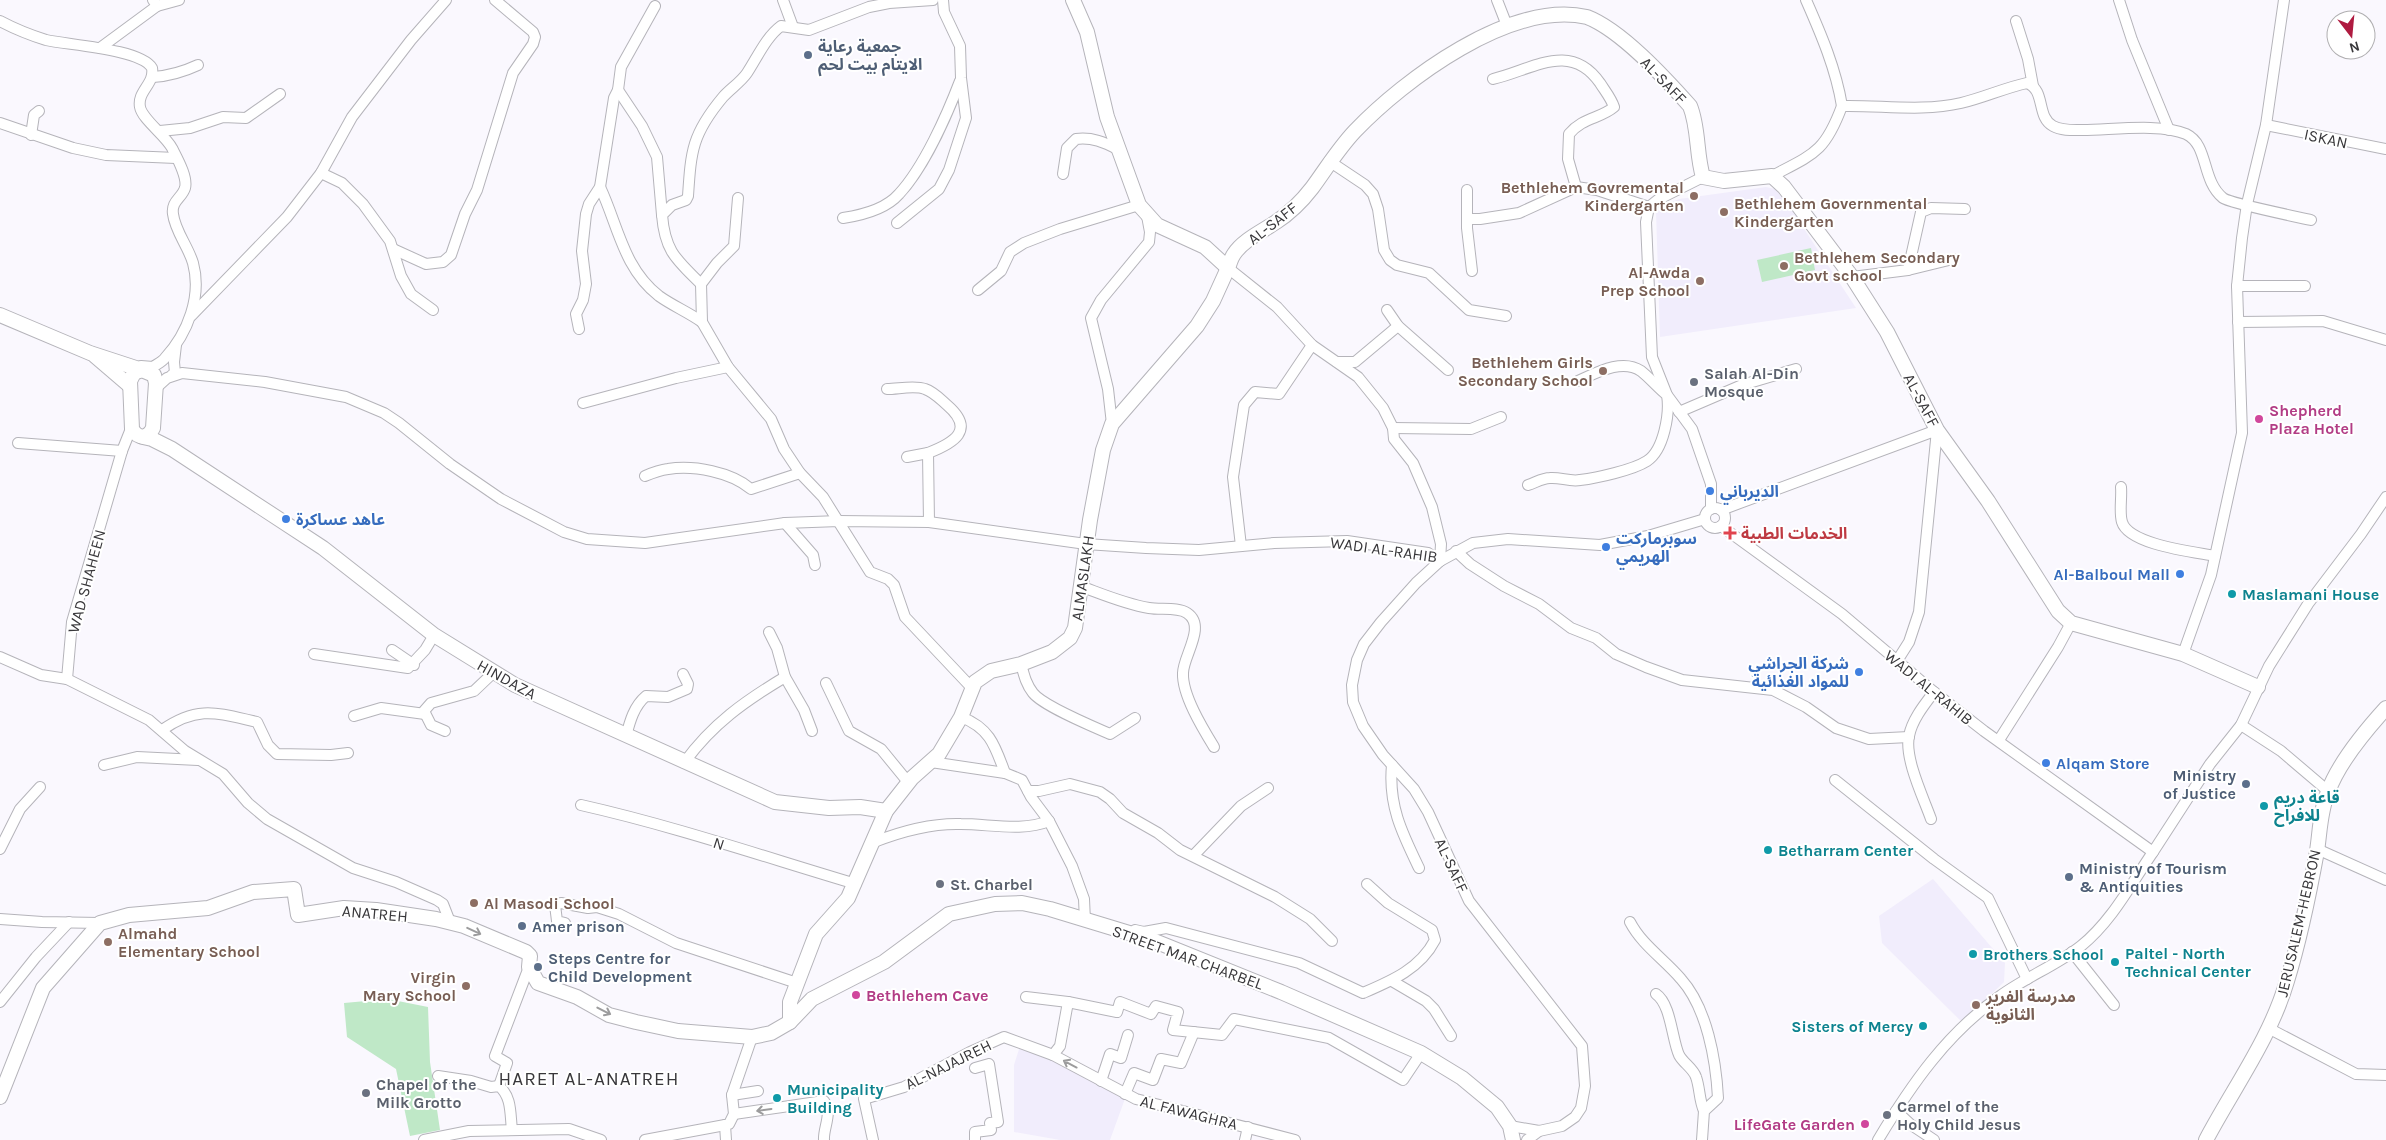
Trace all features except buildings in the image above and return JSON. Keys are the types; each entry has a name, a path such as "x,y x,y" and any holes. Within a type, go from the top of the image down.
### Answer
{"street":[{"path":"100,48 155,3 179,0"},
{"path":"189,318 267,240 287,217 321,173 352,118 411,40 446,0"},
{"path":"393,250 426,264 443,262 451,255 465,214 477,190 513,72 533,44 535,37 534,32 495,0"},
{"path":"783,0 794,27"},
{"path":"662,214 665,210 682,203 688,196 690,154 703,124 733,85 743,79 776,30 781,26 809,30 869,7 896,1 933,0"},
{"path":"897,223 939,189 950,170 966,118 961,78 960,46 957,35 944,12 944,0"},
{"path":"1497,0 1506,23"},
{"path":"1528,485 1549,478 1580,480 1640,465 1648,461 1655,453 1668,420 1667,395 1652,356 1646,222 1648,207 1659,199 1703,177 1724,181 1772,176 1816,152 1832,134 1842,106 1840,90 1822,36 1806,0"},
{"path":"2119,0 2132,40 2169,130"},
{"path":"2183,654 2211,574 2242,433 2237,286 2247,204 2266,125 2284,0"},
{"path":"1071,1 1087,32 1098,82 1119,150 1150,232 1149,242 1101,300 1091,318 1108,389 1112,424"},
{"path":"579,329 576,314 583,300 586,284 582,251 586,214 589,204 600,187 614,98 618,90 621,67 655,6"},
{"name":"AL-SAFF","path":"1228,268 1234,253 1289,213 1303,199 1329,161 1355,131 1392,97 1445,54 1468,38 1506,23 1549,13 1570,13 1588,18 1615,35 1643,56 1690,106 1694,114 1699,165 1703,177"},
{"path":"0,21 19,31 48,40 100,48 144,61 150,65 153,76 142,94 140,107 145,116 160,131 176,158 186,181 186,186 175,200 172,211 174,222 193,263 196,298 189,318 176,344 165,358 142,368 131,377 132,422 136,435 143,437"},
{"path":"2016,21 2028,59 2033,86"},
{"path":"1493,79 1511,75 1546,62 1561,60 1574,62 1587,68 1596,78 1614,107 1609,112 1584,121 1569,134 1568,159 1576,187"},
{"path":"153,76 174,74 198,64"},
{"path":"843,218 858,216 879,208 899,194 932,143 961,78"},
{"path":"1842,106 1925,108 1942,106 1981,98 2027,83 2038,91 2046,118 2053,126 2069,130 2169,130 2187,135 2198,143 2209,181 2225,200 2311,220"},
{"path":"618,90 642,126 657,157 664,232 672,254 677,262 701,284"},
{"path":"160,131 190,128 224,117 246,118 280,94"},
{"path":"31,134 34,115 39,111"},
{"path":"0,123 31,134 106,155 176,158"},
{"name":"ISKAN","path":"2266,125 2386,149"},
{"path":"1063,174 1068,148 1076,139 1090,139 1103,142 1119,150"},
{"path":"1329,161 1359,181 1373,194 1378,209 1384,250 1390,260 1397,264 1429,273 1469,310 1506,316"},
{"path":"321,173 342,183 353,194 385,235 393,250 401,276 411,294 433,310"},
{"name":"AL-SAFF","path":"1772,176 1784,187 1852,277 1887,332 1937,430 1988,501 2058,611 2071,623"},
{"path":"600,187 617,235 636,271 658,296 702,322"},
{"path":"1467,219 1480,220 1519,213 1576,187 1597,190 1648,207"},
{"path":"1467,190 1467,219 1472,270"},
{"path":"738,198 734,246 717,263 701,284 702,322 728,367 770,419 784,449 800,473 823,497 870,572 888,579 894,585 905,617 971,687 961,717 939,754 908,782 886,811 856,884 848,898 816,934 790,1002 790,1022"},
{"path":"1908,270 1921,212 1931,208 1965,209"},
{"path":"1143,210 1157,225 1205,247 1277,307 1312,345 1358,377 1383,408 1393,428 1394,439 1413,463 1432,507 1442,544 1440,561"},
{"path":"978,290 1001,271 1010,252 1024,243 1060,229 1143,210"},
{"path":"1852,277 1908,270 1953,259"},
{"name":"ALMASLAKH","path":"971,687 981,676 1052,652 1070,638 1075,628 1086,544 1103,450 1112,424 1196,326 1212,301 1228,268"},
{"path":"2237,286 2306,286"},
{"path":"1387,310 1398,326 1448,370"},
{"path":"0,315 90,353 142,368 154,375 156,388 151,432 123,448 18,443"},
{"path":"2238,322 2323,321 2386,340"},
{"path":"1336,362 1347,364 1355,362 1398,326"},
{"path":"156,388 176,373 176,344"},
{"path":"1241,546 1233,477 1244,405 1255,392 1279,394 1312,345"},
{"path":"90,353 130,388"},
{"path":"1355,362 1354,367 1358,377"},
{"path":"1578,381 1603,370 1630,366 1641,372 1667,395 1692,429 1711,484 1716,510 1725,518 1721,526"},
{"path":"583,404 676,378 728,367"},
{"name":"WADI AL-RAHIB","path":"142,368 265,382 346,397 366,405 399,423 450,464 501,499 564,532 587,539 645,543 785,524 839,521 929,522 1086,544 1199,550 1347,541 1428,553 1440,561 1473,543 1508,539 1600,545 1622,542 1705,519 1711,527 1721,526 1842,614 1934,692 2153,852"},
{"path":"1680,412 1742,385 1796,369"},
{"path":"887,389 923,388 933,393 960,419 962,428 959,435 945,446 928,453 907,457"},
{"path":"1393,428 1471,429 1501,417"},
{"name":"WAD SHAHEEN","path":"67,679 72,622 132,422"},
{"name":"HINDAZA","path":"153,422 172,449"},
{"path":"1705,519 1706,514 1716,510 1937,430 1919,612 1909,642 1897,661"},
{"name":"HINDAZA","path":"143,437 152,439 172,449 323,548 434,635 515,685 684,763 775,802 814,807 860,807 886,811"},
{"path":"928,453 929,522"},
{"path":"645,476 667,469 702,470 740,480 751,489 800,473"},
{"path":"2121,487 2122,522 2127,531 2149,542 2215,556"},
{"path":"1878,1140 1921,1072 1943,1046 1986,1006 2081,946 2110,916 2210,764 2241,724 2258,687 2308,604 2361,534 2386,497"},
{"path":"785,524 813,555 816,565"},
{"path":"1456,551 1470,564 1504,586 1539,604 1571,628 1596,638 1616,654 1646,667 1682,680 1773,690 1806,707 1836,728 1869,739 1908,737"},
{"name":"AL-SAFF","path":"1440,561 1381,622 1364,644 1357,660 1352,684 1353,702 1363,726 1392,765 1414,789 1428,812 1469,901 1582,1046 1585,1086 1581,1108 1575,1117 1562,1126 1539,1131 1510,1126"},
{"path":"1080,586 1127,603 1149,608 1183,611 1189,614 1195,625 1195,634 1183,665 1184,685 1214,747"},
{"path":"1999,740 2058,647 2071,623 2183,654 2258,687"},
{"path":"769,632 777,648 785,677 804,710 812,731"},
{"path":"314,654 408,668 414,665 434,635"},
{"path":"392,650 414,665"},
{"path":"0,657 41,675 67,679 114,701 162,730 185,751 223,774 257,812 353,868 396,882 437,900 443,904 450,922"},
{"path":"1021,664 1026,683 1034,695 1068,715 1110,734 1135,718"},
{"path":"445,731 431,725 424,711 431,704 474,692 494,672"},
{"path":"626,736 631,718 639,702 646,696 668,698 687,689 688,684 683,674"},
{"path":"684,763 700,740 743,703 785,677"},
{"path":"826,682 849,731 881,749 908,782"},
{"path":"1932,819 1912,765 1908,737 1918,714 1934,692"},
{"path":"354,716 381,708 425,714"},
{"name":"JERUSALEM-HEBRON","path":"2206,1140 2227,1100 2270,1029 2287,982 2317,849 2318,828 2328,791 2356,742 2386,708"},
{"path":"162,730 178,719 193,713 218,713 257,722 268,745 278,754 332,755 348,753"},
{"path":"961,717 974,722 986,732 1005,773"},
{"path":"2241,724 2288,756 2328,791"},
{"path":"104,765 137,757 199,760"},
{"path":"932,762 1005,773 1022,780 1049,821 1078,882 1084,899 1085,921"},
{"path":"1392,765 1390,783 1392,803 1404,837 1419,868"},
{"path":"1835,780 1934,859 1988,898 2027,979"},
{"path":"1028,791 1039,791 1070,784 1100,792 1123,813 1158,833 1180,850 1275,897 1310,919 1332,941"},
{"path":"0,848 20,810 40,787"},
{"path":"1193,856 1242,806 1268,788"},
{"name":"N","path":"581,805 651,821 856,884"},
{"path":"874,842 896,833 930,825 960,824 1032,827 1049,821"},
{"path":"2317,849 2386,880"},
{"path":"1109,928 1118,926 1144,932 1166,928 1299,962 1363,993 1392,981 1422,960 1435,940 1432,930 1388,903 1367,884"},
{"name":"ANATREH","path":"100,923 129,915 208,908 253,892 294,889 298,916 344,908 376,910 450,922 526,952 530,956 529,967 538,983 577,997 609,1015 678,1031 734,1037 752,1037 771,1033 790,1022"},
{"path":"565,922 556,920 555,905 561,903 588,908 597,907 619,914 676,943 797,983"},
{"name":"STREET MAR CHARBEL","path":"790,1022 812,999 884,962 949,914 995,904 1022,903 1050,909 1152,940 1281,992 1421,1053 1470,1084 1497,1107 1510,1126 1513,1140"},
{"path":"0,919 100,923"},
{"path":"0,1002 36,957 69,922"},
{"path":"1630,922 1635,932 1681,978 1693,993 1714,1051 1717,1073 1718,1098 1704,1111"},
{"path":"0,1097 44,988 100,923"},
{"path":"2072,952 2114,1006"},
{"path":"499,1086 506,1063 494,1056 529,967"},
{"path":"1392,981 1426,1001 1434,1009 1451,1036"},
{"path":"1656,994 1660,997 1668,1014 1679,1056 1696,1075 1700,1101 1704,1111 1702,1140"},
{"path":"1026,997 1068,1002 1117,1012 1120,1002 1151,1014 1156,1006 1178,1012 1173,1030 1222,1035 1234,1019 1329,1038 1403,1080 1421,1053"},
{"path":"1053,1056 1060,1046 1068,1002"},
{"path":"2270,1029 2356,1074 2386,1076"},
{"path":"1125,1094 1134,1073 1153,1080 1161,1058 1181,1062 1194,1032"},
{"path":"1101,1081 1110,1054 1121,1058 1128,1035"},
{"path":"645,1140 729,1124 734,1114 732,1095 752,1037"},
{"name":"AL-NAJAJREH","path":"873,1140 864,1099 904,1087 970,1052 1004,1037 1053,1056 1113,1088"},
{"path":"975,1068 989,1064 998,1122 990,1123 991,1130 975,1132 975,1140"},
{"path":"438,1076 471,1081 491,1087 499,1086 505,1091 508,1099 512,1130"},
{"name":"AL FAWAGHRA","path":"1113,1088 1162,1106 1295,1140"},
{"path":"732,1095 758,1091"},
{"path":"734,1114 824,1101 827,1105 828,1124 824,1140"},
{"path":"1896,1111 1910,1124 1934,1140"},
{"path":"725,1125 726,1140"},
{"path":"1245,1140 1248,1127"},
{"path":"424,1140 469,1131 569,1129 601,1140"},
{"path":"1527,1140 1539,1131"}],"shaded area":[{"path":"1766,187 1775,189 1793,212 1856,308 1660,337 1656,212 1665,205 1679,199"},
{"path":"1933,879 2005,963 2004,982 1962,1022 1882,943 1879,916"},
{"path":"1020,1046 1081,1073 1126,1096 1110,1140 1060,1140 1014,1132 1014,1065"}],"green space":[{"path":"1811,248 1815,270 1762,282 1757,260"},
{"path":"388,999 428,1007 430,1062 440,1130 410,1136 396,1069 347,1037 344,1003"}],"place":[{"name":"جمعية رعاية الايتام بيت لحم","path":"808,55"},
{"name":"Bethlehem Govremental Kindergarten","path":"1694,196"},
{"name":"Bethlehem Governmental Kindergarten","path":"1724,212"},
{"name":"Bethlehem Secondary Govt school","path":"1784,266"},
{"name":"Al-Awda Prep School","path":"1700,281"},
{"name":"Bethlehem Girls Secondary School","path":"1603,371"},
{"name":"Salah Al-Din Mosque","path":"1694,382"},
{"name":"Shepherd Plaza Hotel","path":"2259,419"},
{"name":"الديرباني","path":"1710,491"},
{"name":"عاهد عساكرة","path":"286,519"},
{"name":"الخدمات الطبية","path":"1730,533"},
{"name":"سوبرماركت الهريمي","path":"1606,547"},
{"name":"Al-Balboul Mall","path":"2180,574"},
{"name":"Maslamani House","path":"2232,594"},
{"name":"شركة الجراشي للمواد الغذائية","path":"1859,672"},
{"name":"Alqam Store","path":"2046,763"},
{"name":"Ministry of Justice","path":"2246,784"},
{"name":"قاعة دريم للافراح","path":"2264,806"},
{"name":"Betharram Center","path":"1768,850"},
{"name":"Ministry of Tourism & Antiquities","path":"2069,877"},
{"name":"St. Charbel","path":"940,884"},
{"name":"Al Masodi School","path":"474,903"},
{"name":"Amer prison","path":"522,926"},
{"name":"Almahd Elementary School","path":"108,942"},
{"name":"Brothers School","path":"1973,954"},
{"name":"Paltel - North Technical Center","path":"2115,962"},
{"name":"Steps Centre for Child Development","path":"538,967"},
{"name":"Virgin Mary School","path":"466,986"},
{"name":"Bethlehem Cave","path":"856,995"},
{"name":"مدرسة الفرير الثانوية","path":"1976,1005"},
{"name":"Sisters of Mercy","path":"1923,1026"},
{"name":"Chapel of the Milk Grotto","path":"366,1093"},
{"name":"Municipality Building","path":"777,1098"},
{"name":"Carmel of the Holy Child Jesus","path":"1887,1115"},
{"name":"LifeGate Garden","path":"1865,1124"}],"district":[{"name":"HARET AL-ANATREH","path":"589,1078"}]}
